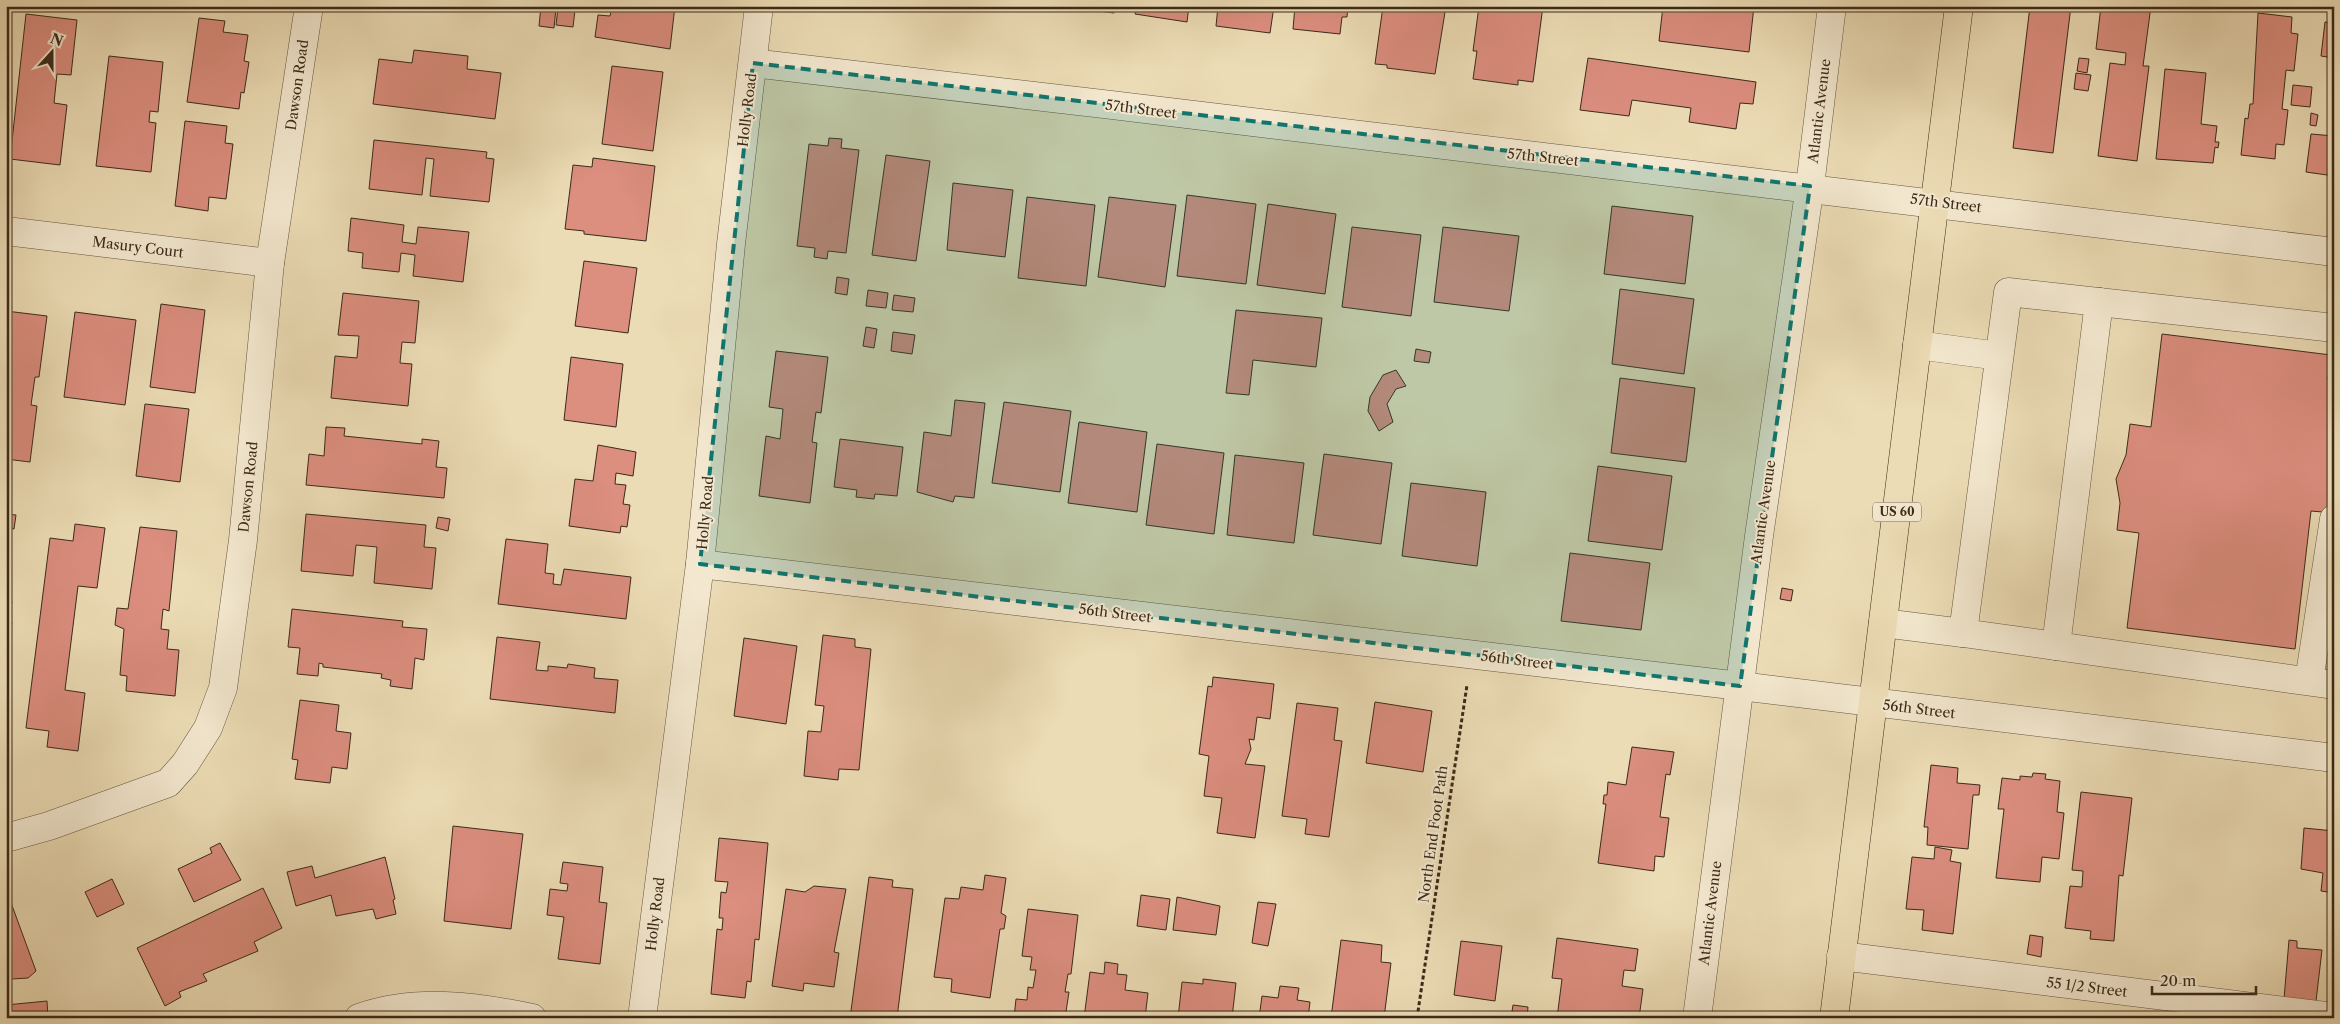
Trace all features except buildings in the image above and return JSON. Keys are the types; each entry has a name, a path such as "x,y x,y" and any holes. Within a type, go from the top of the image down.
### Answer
{"highway":[{"name":"US 60","path":"1834,1018 1959,6"}],"street":[{"name":"Dawson Road","path":"6,838 49,826 168,783 185,764 208,728 223,688 242,550 270,263 309,6"},
{"name":"Holly Road","path":"642,1018 700,564 731,244 759,6"},
{"name":"Atlantic Avenue","path":"1696,1018 1759,536 1810,186 1832,6"},
{"name":"57th Street","path":"753,63 1497,152 1810,186 2334,252"},
{"name":"Masury Court","path":"6,231 270,263"},
{"path":"1963,633 2008,292 2334,328"},
{"path":"2056,646 2099,302"},
{"path":"1917,345 1999,356"},
{"path":"1883,624 1963,633 2322,683 2334,519"},
{"name":"56th Street","path":"700,564 1472,654 2334,758"},
{"name":"55 1/2 Street","path":"1841,956 2334,1017"},
{"path":"359,1018 373,1013 415,1005 490,1009 532,1018"}],"path":[{"name":"North End Foot Path","path":"1417,1018 1472,654"}],"highlighted area":[{"path":"753,63 1810,186 1740,686 700,564"}]}
